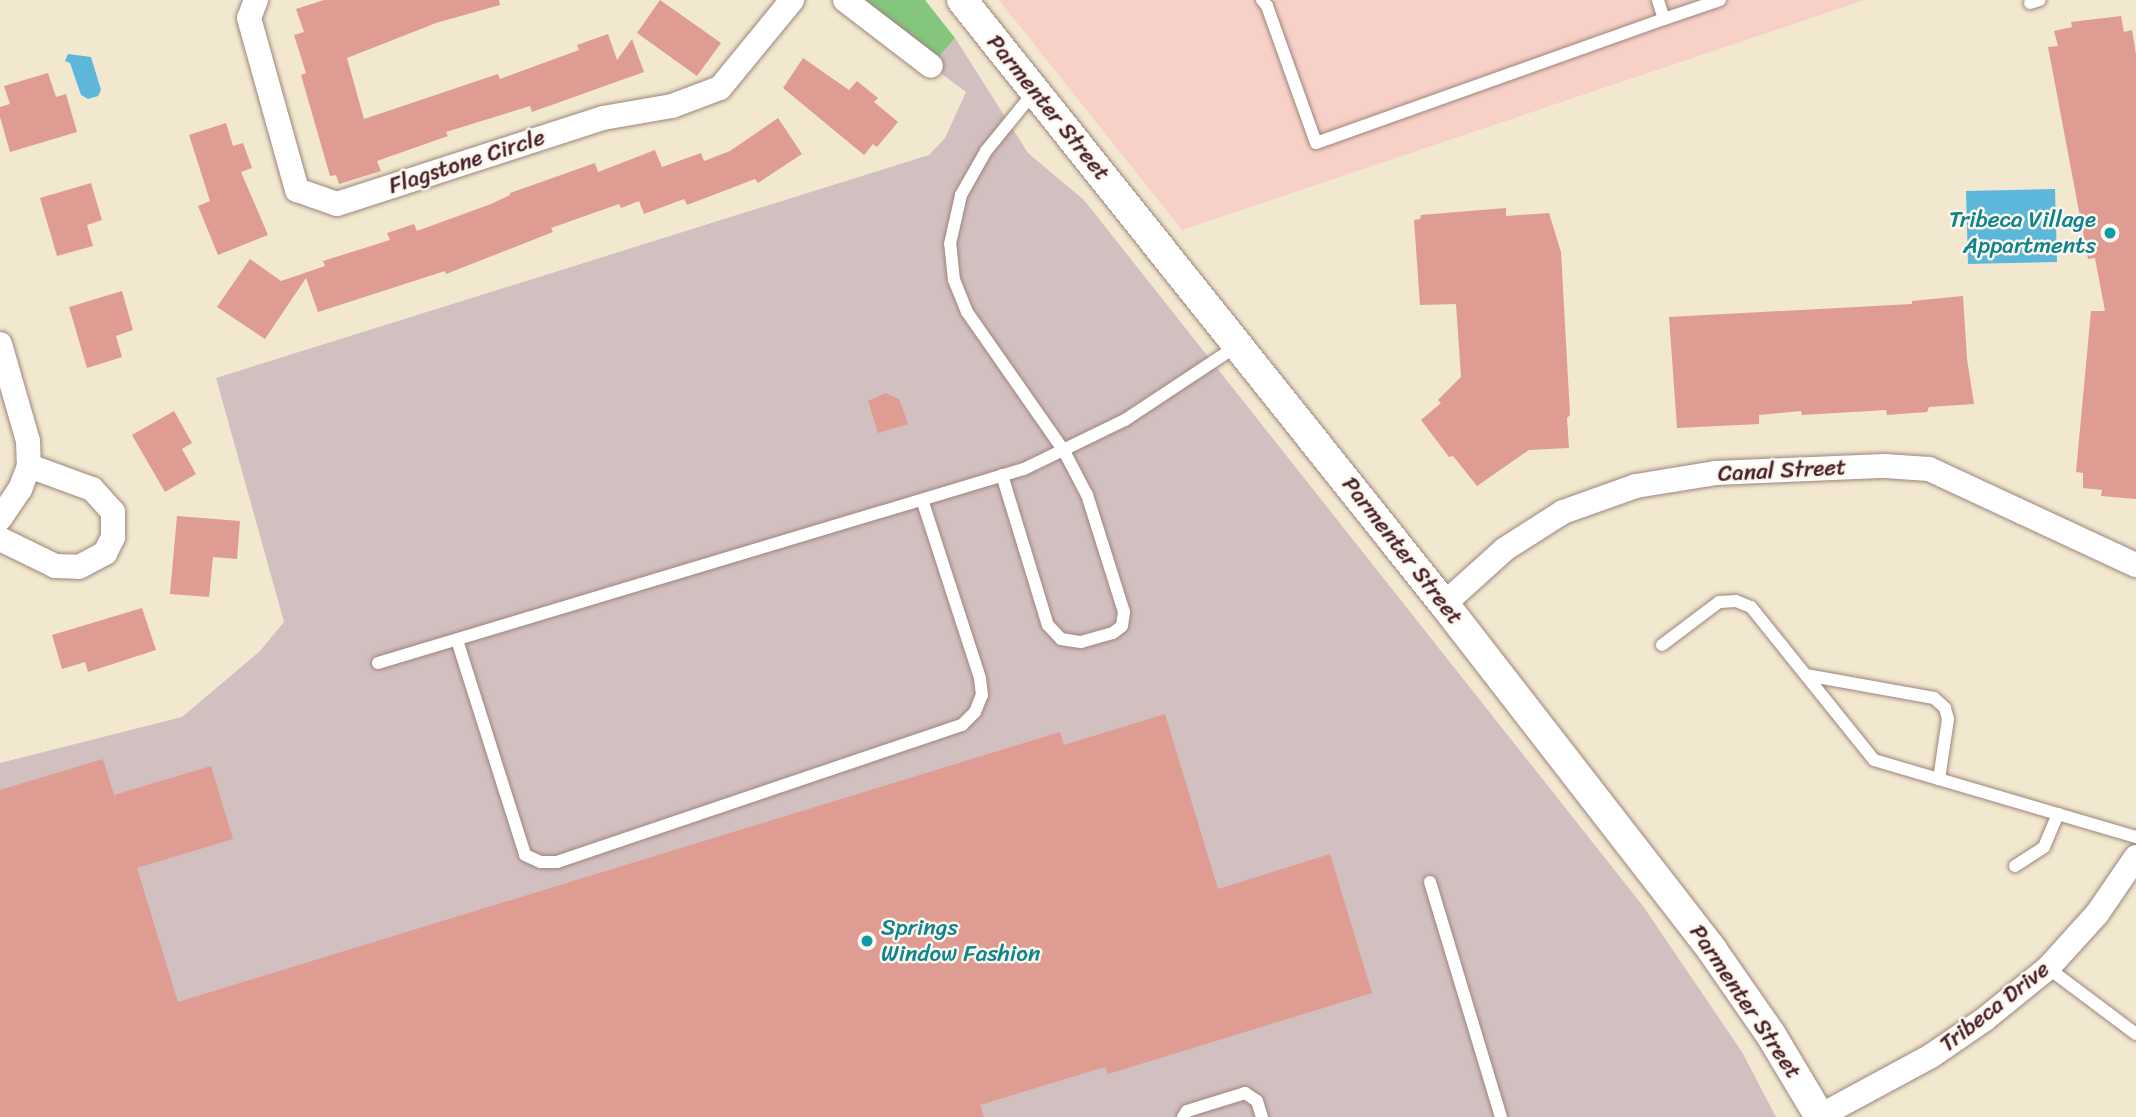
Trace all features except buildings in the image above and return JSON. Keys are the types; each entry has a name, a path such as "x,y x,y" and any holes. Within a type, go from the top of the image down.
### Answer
{"street":[{"name":"Flagstone Circle","path":"256,0 249,18 297,191 337,204 603,118 672,106 720,88 792,0"},
{"path":"845,0 932,66"},
{"name":"Parmenter Street","path":"962,0 1444,604 1712,950 1771,1035 1819,1117"},
{"path":"0,344 28,441 29,466 20,489 0,519"},
{"path":"0,539 55,566 79,567 105,553 113,537 113,512 92,489 29,466"},
{"name":"Canal Street","path":"1444,604 1505,549 1563,512 1636,486 1715,473 1885,466 1929,469 2136,565"},
{"name":"Tribeca Drive","path":"1819,1117 1931,1056 2048,968 2097,914 2136,857"}],"lane":[{"path":"1262,0 1267,6 1316,143 1720,0"},
{"path":"1658,0 1664,19"},
{"path":"1002,475 1048,625 1061,639 1081,642 1114,633 1122,626 1124,612 1087,495 1064,451 967,312 954,280 950,244 961,195 971,173 1035,90"},
{"path":"378,663 1002,475 1064,451 1125,420 1237,345"},
{"path":"457,640 525,855 541,862 557,862 962,725 975,712 982,695 980,678 922,500"},
{"path":"1662,645 1719,602 1736,601 1751,607 1874,760 2136,837"},
{"path":"1805,675 1909,691 1934,698 1945,708 1948,719 1939,779"},
{"path":"2015,866 2044,848 2058,814"},
{"path":"1430,882 1501,1117"},
{"path":"2048,968 2136,1034"},
{"path":"1184,1117 1187,1111 1245,1093 1257,1101 1262,1117"}],"shaded area":[{"path":"999,0 1865,0 1182,230"},
{"path":"955,38 1028,153 1084,200 1643,906 1742,1052 1776,1117 0,1117 0,763 182,717 260,651 284,622 216,378 929,155 945,138 966,92 931,66"}],"green space":[{"path":"845,0 925,0 955,38 931,66"}],"water":[{"path":"68,54 91,57 101,90 98,96 88,99 81,95 70,63 65,61"},
{"path":"2055,189 2057,262 1968,264 1966,191"}],"place":[{"name":"Tribeca Village Appartments","path":"2110,233"},
{"name":"Springs Window Fashion","path":"867,941"}]}
